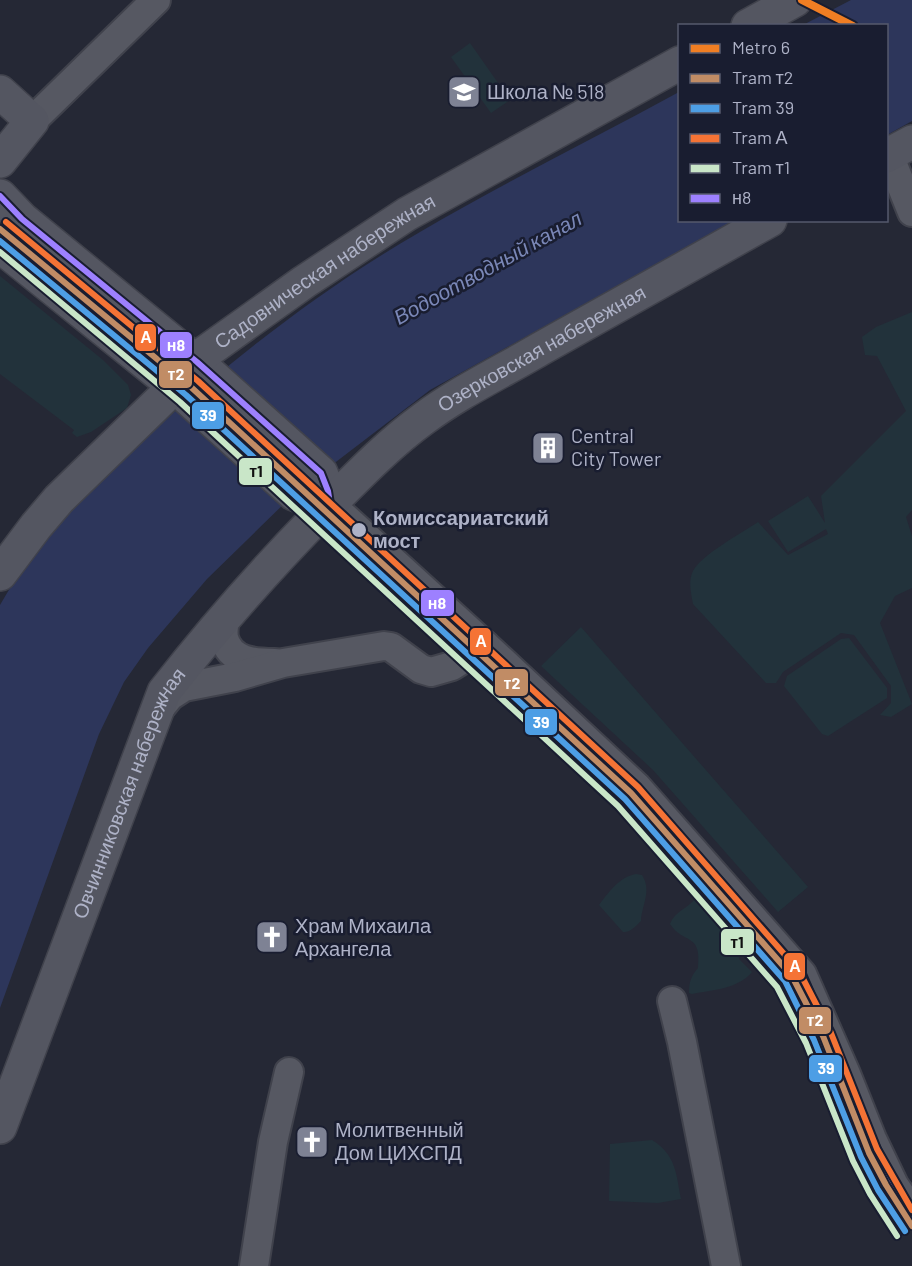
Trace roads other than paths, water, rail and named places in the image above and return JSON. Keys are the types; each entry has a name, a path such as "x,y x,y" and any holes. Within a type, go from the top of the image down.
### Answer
{"street":[{"path":"0,161 32,121 156,0"},
{"path":"752,24 795,0"},
{"name":"Садовническая набережная","path":"0,574 59,499 203,367 206,352 304,282 407,214 678,64"},
{"path":"0,92 32,121"},
{"path":"896,151 912,212"},
{"path":"0,196 22,219 203,367 321,473 330,504"},
{"name":"Озерковская набережная","path":"330,504 374,459 423,419 453,399 766,222"},
{"path":"0,246 179,390 294,494 317,503 330,504 637,787 802,974 872,1139 894,1185 912,1211"},
{"name":"Овчинниковская набережная","path":"0,1127 164,692 225,619 330,504"},
{"path":"225,619 224,638 232,652 242,659 258,663 283,663"},
{"path":"158,710 170,696 184,687 236,677 283,663 384,646 391,647 421,669 431,672 452,666 485,645"},
{"path":"672,1001 726,1266"},
{"path":"254,1266 273,1142 289,1072"}],"water":[{"path":"851,0 912,0 912,121 888,134 888,24 805,24"},
{"name":"Водоотводный канал","path":"678,93 678,222 732,222 430,390 294,494 207,579 148,648 124,682 99,734 0,1008 0,605 13,583 43,543 111,471 162,423 268,334 381,255 517,178"}],"metro line":[{"name":"6","path":"802,0 849,24"}],"tram line":[{"name":"А","path":"6,222 198,381 638,787 799,971 831,1033 877,1149 912,1210"},
{"name":"т2","path":"0,229 192,388 631,793 792,976 823,1036 869,1153 912,1226"},
{"name":"39","path":"0,241 186,395 625,799 785,981 814,1040 861,1157 878,1190 905,1231"},
{"name":"т1","path":"0,252 180,402 618,806 777,987 806,1043 853,1161 870,1194 897,1236"}],"place":[{"name":"Школа № 518","path":"464,92"},
{"name":"Central City Tower","path":"548,448"},
{"name":"Комиссариатский мост","path":"359,530"},
{"name":"Храм Михаила Архангела","path":"272,937"},
{"name":"Молитвенный Дом ЦИХСПД","path":"312,1142"}]}
